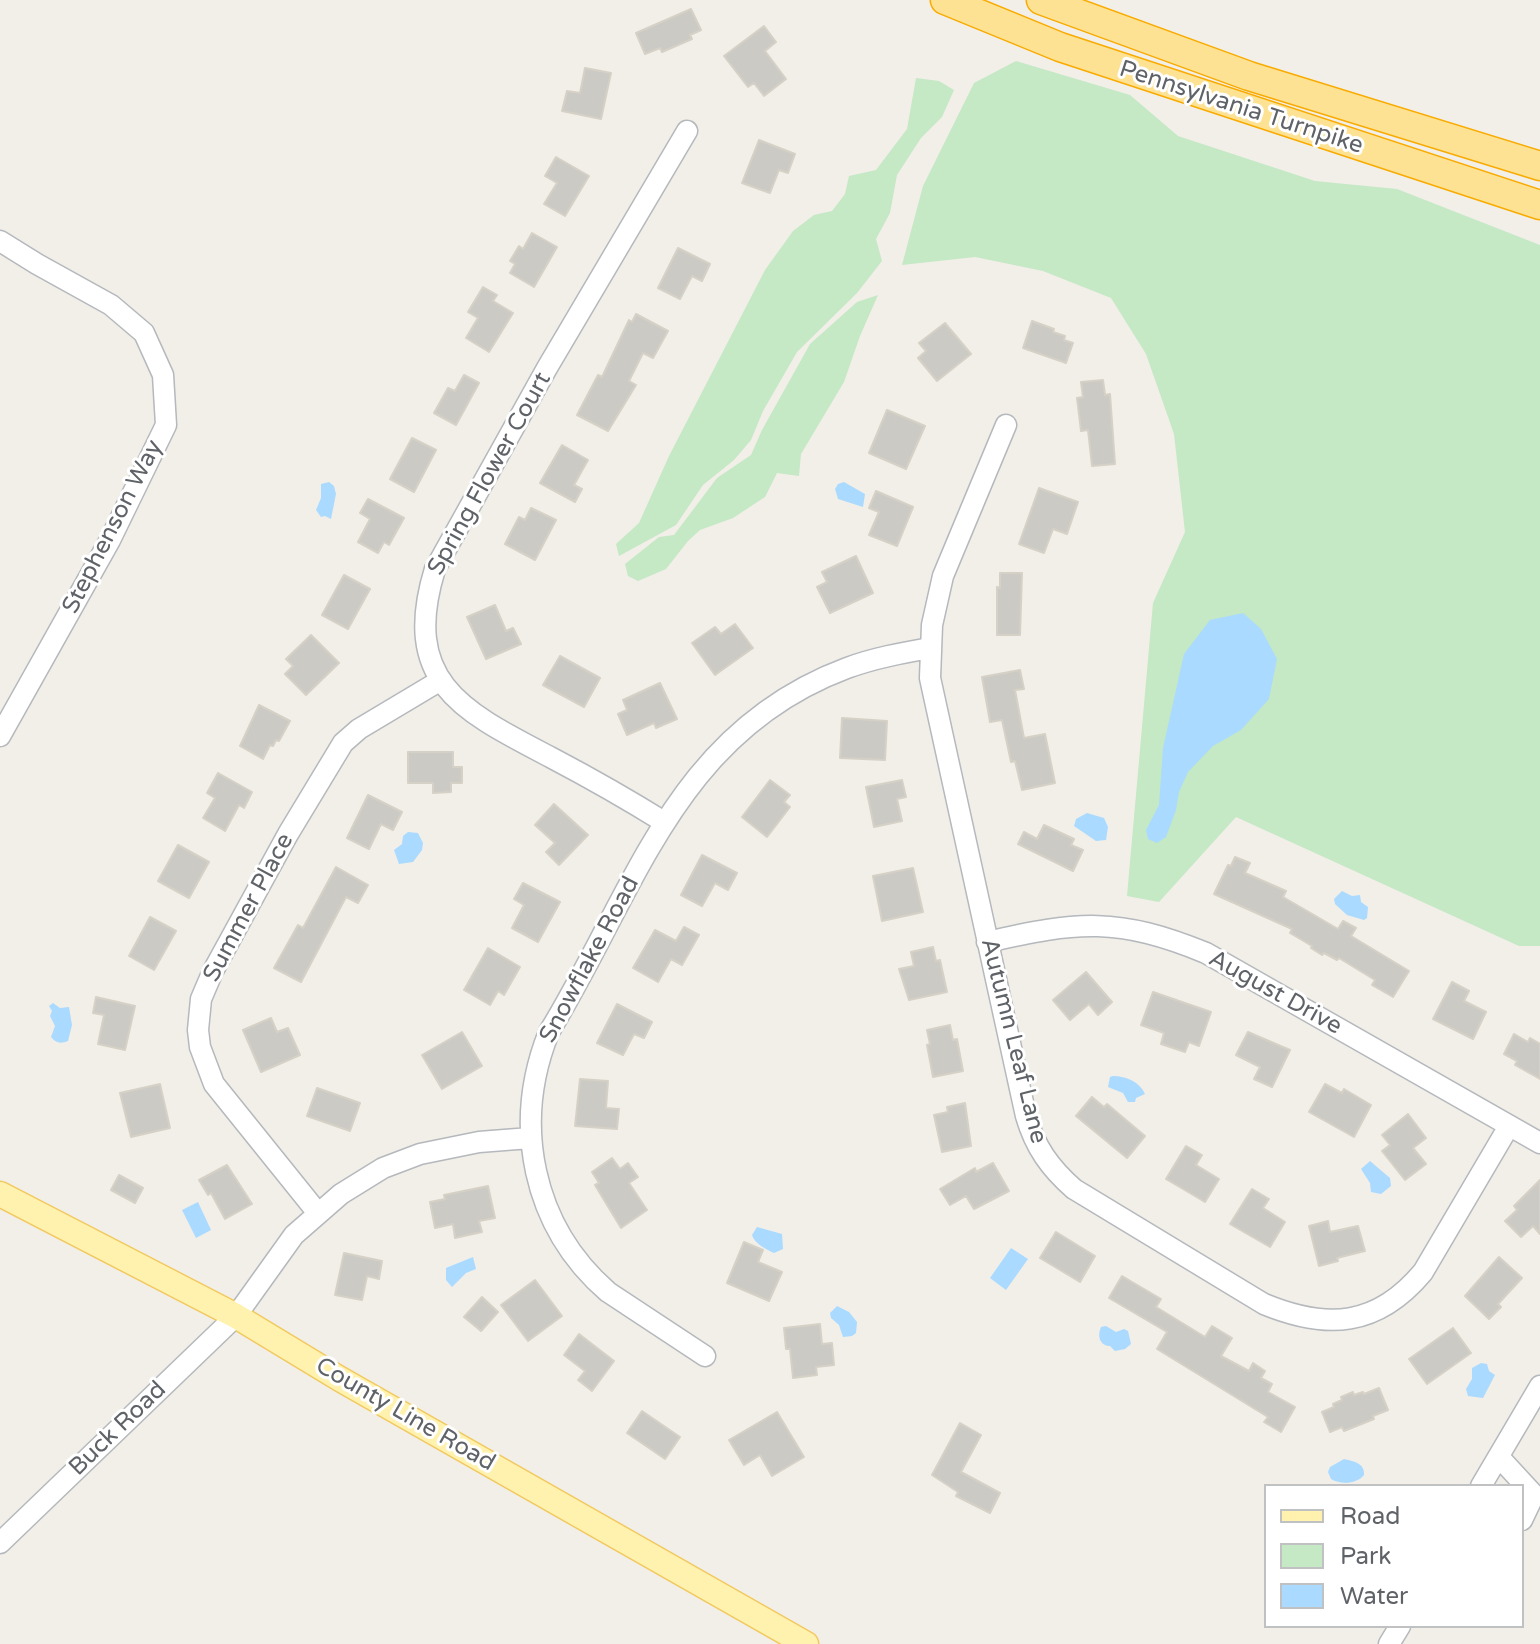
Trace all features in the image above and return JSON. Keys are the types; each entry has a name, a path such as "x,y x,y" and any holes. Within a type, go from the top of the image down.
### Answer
{"highway":[{"name":"Pennsylvania Turnpike","path":"945,0 1060,47 1540,205"},
{"name":"Pennsylvania Turnpike","path":"1041,0 1249,76 1540,166"}],"main road":[{"name":"County Line Road","path":"0,1194 236,1316 340,1379 806,1644"}],"street":[{"name":"Spring Flower Court","path":"664,822 612,790 471,714 441,680 427,645 425,625 428,593 435,569 547,368 687,131"},
{"name":"Stephenson Way","path":"0,241 111,305 144,333 163,375 166,425 110,540 0,736"},
{"name":"Autumn Leaf Lane","path":"1006,425 943,576 934,614 930,678 1031,1133 1041,1154 1074,1189 1264,1304 1292,1315 1329,1321 1352,1319 1377,1311 1399,1297 1423,1272 1509,1126"},
{"name":"Snowflake Road","path":"705,1356 594,1280 568,1249 555,1227 540,1189 530,1138 534,1082 549,1032 664,822 711,758 742,729 782,700 847,668 930,648"},
{"name":"Summer Place","path":"317,1212 214,1084 200,1047 201,999 213,971 288,834 343,743 359,729 441,680"},
{"name":"August Drive","path":"987,942 1075,925 1121,927 1173,939 1206,953 1540,1143"},
{"name":"Buck Road","path":"0,1543 236,1316 294,1235 317,1212 360,1181 402,1160 447,1147 530,1138"},
{"path":"1482,1484 1534,1408 1540,1386"},
{"path":"1499,1457 1524,1484"},
{"path":"1524,1484 1534,1495 1524,1516"}],"green space":[{"path":"1016,61 1130,95 1178,136 1315,181 1397,189 1540,245 1540,946 1519,946 1236,817 1159,902 1127,896 1153,603 1185,532 1174,434 1146,354 1111,298 1043,271 975,257 902,265 923,186 974,83"},
{"path":"916,78 939,81 954,90 942,117 921,138 897,175 890,213 876,239 882,261 857,293 797,352 763,411 751,440 734,460 703,485 676,525 619,556 616,544 639,523 669,456 765,270 793,231 814,215 832,211 845,194 849,176 876,170 907,129"},
{"path":"878,295 844,382 801,454 799,476 777,473 765,497 733,518 700,530 666,569 638,581 628,576 625,564 659,537 674,535 717,478 751,455 810,344 857,302"}],"water":[{"path":"329,482 336,494 331,519 321,517 316,510 321,498 321,484"},
{"path":"844,482 865,494 863,507 838,499 835,489"},
{"path":"1243,613 1261,629 1277,659 1269,699 1241,730 1213,746 1188,772 1166,837 1157,843 1148,839 1146,830 1159,805 1163,748 1184,654 1210,620"},
{"path":"1087,813 1104,818 1108,827 1106,840 1096,841 1074,826 1076,819"},
{"path":"408,832 418,833 423,843 422,850 413,862 399,864 394,850 402,844 403,836"},
{"path":"1342,891 1352,896 1360,895 1361,902 1368,907 1367,918 1364,920 1347,915 1335,904 1334,899"},
{"path":"53,1003 60,1008 69,1007 72,1025 68,1041 58,1042 51,1037 55,1026 49,1006"},
{"path":"1113,1076 1132,1080 1145,1094 1136,1098 1135,1102 1128,1102 1123,1093 1108,1087"},
{"path":"1370,1161 1390,1178 1391,1186 1381,1194 1371,1192 1370,1183 1361,1169"},
{"path":"198,1202 211,1230 196,1238 182,1210"},
{"path":"757,1227 782,1234 783,1249 774,1253 758,1243 752,1235"},
{"path":"1011,1248 1028,1259 1006,1290 990,1278"},
{"path":"473,1257 476,1269 466,1273 452,1287 446,1280 446,1268"},
{"path":"837,1306 849,1312 857,1322 856,1333 852,1336 843,1337 839,1325 831,1318 830,1313"},
{"path":"1106,1326 1116,1332 1128,1331 1131,1344 1115,1351 1104,1344 1099,1334 1101,1327"},
{"path":"1481,1363 1487,1364 1489,1371 1495,1375 1483,1398 1468,1396 1466,1389 1472,1379 1472,1368"},
{"path":"1344,1459 1360,1465 1364,1475 1349,1483 1331,1479 1328,1472 1330,1467"}],"building":[{"path":"691,9 701,30 690,35 692,39 662,52 660,48 645,54 636,33"},
{"path":"764,26 776,42 765,51 786,79 764,96 754,83 748,87 724,56"},
{"path":"585,68 611,73 601,119 562,111 567,91 580,93"},
{"path":"759,140 795,154 788,173 779,170 770,193 742,183"},
{"path":"556,157 589,176 565,216 544,204 557,183 545,176"},
{"path":"532,233 557,247 534,287 510,273 515,264 510,261 519,246 523,249"},
{"path":"678,248 710,264 702,281 692,276 680,299 658,288"},
{"path":"483,287 497,295 493,301 513,313 489,352 466,338 478,318 468,312"},
{"path":"636,314 668,331 653,358 643,353 629,381 636,385 608,431 577,415 598,375 602,377 629,320 632,322"},
{"path":"1032,321 1054,329 1053,332 1073,343 1066,363 1023,348"},
{"path":"945,323 971,354 937,381 918,358 926,351 919,343"},
{"path":"464,375 479,383 456,425 434,413 448,388 455,391"},
{"path":"1103,380 1105,395 1110,394 1115,464 1092,466 1088,430 1081,431 1077,398 1083,397 1081,382"},
{"path":"887,410 925,426 906,469 869,453"},
{"path":"412,438 436,450 414,492 390,479"},
{"path":"562,445 588,460 574,485 582,489 575,502 540,483"},
{"path":"1039,488 1078,502 1067,534 1053,529 1044,553 1019,544"},
{"path":"876,491 913,507 897,546 869,535 879,512 869,508"},
{"path":"368,499 404,518 389,545 384,542 378,553 358,542 370,519 360,513"},
{"path":"531,508 556,520 535,560 505,544 519,517 525,520"},
{"path":"856,556 873,593 830,613 817,587 827,582 822,572"},
{"path":"1000,573 1022,573 1020,635 997,635"},
{"path":"344,575 370,589 348,629 322,615"},
{"path":"495,605 506,631 513,628 521,644 486,659 467,617"},
{"path":"735,624 753,648 715,675 692,643 715,627 721,634"},
{"path":"311,635 339,663 306,695 285,674 293,666 286,659"},
{"path":"560,656 600,678 584,707 543,685"},
{"path":"1020,670 1024,689 1015,690 1024,738 1045,734 1055,783 1022,790 1015,761 1011,762 1002,720 990,722 982,677"},
{"path":"660,683 677,719 656,728 654,723 627,735 618,714 627,710 623,700"},
{"path":"259,705 290,721 279,741 270,745 263,759 240,746"},
{"path":"842,718 887,721 885,760 840,758"},
{"path":"408,752 453,752 453,767 462,767 462,783 451,783 451,792 433,793 433,783 408,783"},
{"path":"218,773 252,792 244,808 239,805 225,831 203,818 215,798 207,793"},
{"path":"770,780 790,795 784,802 790,807 767,837 742,817"},
{"path":"902,780 906,797 897,799 902,821 874,827 866,787"},
{"path":"368,795 402,812 393,830 381,824 369,849 347,838"},
{"path":"554,804 588,835 559,865 546,852 555,843 535,825"},
{"path":"1044,825 1074,839 1071,845 1083,850 1073,871 1018,844 1024,832 1037,839"},
{"path":"178,845 209,862 189,898 158,881"},
{"path":"702,855 737,873 728,890 715,883 702,906 681,895"},
{"path":"1235,857 1250,863 1245,873 1286,891 1283,897 1338,929 1343,921 1356,928 1351,936 1409,971 1393,997 1372,985 1375,980 1339,958 1322,955 1311,948 1290,933 1292,929 1214,894"},
{"path":"336,867 368,885 358,903 346,897 301,982 274,968 298,925 303,928"},
{"path":"913,868 923,912 882,921 873,876"},
{"path":"523,883 560,902 538,942 512,928 524,905 514,899"},
{"path":"150,917 176,931 154,970 129,956"},
{"path":"684,927 699,935 682,965 671,959 658,982 633,968 655,930 676,941"},
{"path":"933,947 936,961 940,960 947,992 909,1000 899,969 914,966 911,952"},
{"path":"488,948 520,967 504,995 498,991 490,1005 464,990"},
{"path":"1086,972 1112,1002 1098,1015 1089,1004 1070,1020 1053,1000"},
{"path":"1452,982 1469,991 1464,1001 1486,1012 1473,1039 1433,1019"},
{"path":"1153,992 1211,1012 1199,1046 1189,1042 1185,1052 1161,1044 1164,1033 1141,1025"},
{"path":"96,997 135,1006 125,1050 98,1044 104,1015 93,1013"},
{"path":"617,1004 652,1022 644,1038 634,1034 623,1055 597,1043"},
{"path":"271,1018 277,1032 288,1028 300,1055 261,1072 243,1030"},
{"path":"950,1025 953,1040 957,1039 963,1071 933,1077 927,1030"},
{"path":"462,1032 482,1066 442,1089 422,1055"},
{"path":"1248,1032 1290,1050 1272,1087 1254,1079 1260,1067 1236,1055"},
{"path":"1514,1034 1528,1042 1530,1038 1540,1044 1540,1079 1515,1065 1517,1061 1504,1054"},
{"path":"580,1079 608,1081 606,1108 619,1109 617,1129 575,1126"},
{"path":"160,1084 170,1128 131,1137 120,1093"},
{"path":"1325,1084 1342,1093 1344,1089 1371,1105 1354,1137 1309,1112"},
{"path":"317,1088 360,1103 350,1131 307,1116"},
{"path":"1092,1097 1104,1107 1107,1104 1145,1136 1127,1158 1076,1116"},
{"path":"965,1103 971,1146 942,1152 934,1115 948,1112 947,1107"},
{"path":"1408,1114 1426,1138 1413,1148 1426,1164 1405,1180 1382,1151 1390,1145 1382,1135"},
{"path":"1186,1146 1202,1155 1196,1165 1219,1179 1205,1202 1166,1179"},
{"path":"612,1158 620,1169 628,1163 638,1177 629,1183 647,1210 621,1228 595,1185 599,1183 592,1172"},
{"path":"993,1163 1009,1191 974,1209 966,1196 950,1205 940,1189 975,1168 976,1172"},
{"path":"227,1165 252,1204 225,1219 211,1193 208,1195 199,1180"},
{"path":"119,1175 143,1188 135,1203 111,1190"},
{"path":"1540,1180 1540,1234 1533,1226 1521,1237 1505,1221 1517,1210 1514,1206"},
{"path":"488,1186 495,1218 479,1221 482,1232 455,1238 453,1224 435,1228 430,1202 445,1199 444,1195"},
{"path":"1252,1189 1269,1199 1263,1208 1285,1222 1270,1247 1230,1224"},
{"path":"1328,1221 1330,1232 1358,1226 1365,1251 1319,1266 1309,1226"},
{"path":"1056,1232 1095,1256 1080,1282 1040,1258"},
{"path":"744,1242 763,1250 758,1262 782,1272 769,1301 727,1283"},
{"path":"344,1253 382,1261 379,1279 367,1276 362,1300 335,1295"},
{"path":"1499,1257 1522,1278 1489,1319 1465,1296"},
{"path":"1122,1276 1161,1299 1156,1307 1205,1337 1212,1326 1232,1338 1221,1356 1249,1371 1253,1363 1265,1371 1261,1378 1272,1384 1268,1392 1295,1407 1281,1432 1264,1422 1268,1417 1157,1349 1167,1332 1109,1298"},
{"path":"535,1280 562,1316 528,1341 501,1305"},
{"path":"482,1297 498,1312 481,1331 464,1317"},
{"path":"820,1324 822,1344 832,1343 834,1365 816,1367 817,1375 793,1378 784,1328"},
{"path":"1453,1328 1471,1353 1427,1384 1409,1359"},
{"path":"579,1334 614,1361 592,1391 578,1380 585,1371 564,1355"},
{"path":"1379,1388 1388,1410 1344,1431 1342,1427 1330,1432 1322,1412 1334,1407 1333,1404 1342,1400 1341,1397"},
{"path":"642,1411 680,1437 665,1459 627,1433"},
{"path":"777,1412 804,1457 772,1476 760,1455 744,1465 729,1440"},
{"path":"960,1423 981,1435 961,1472 1000,1493 990,1513 956,1496 958,1492 932,1475"}]}
